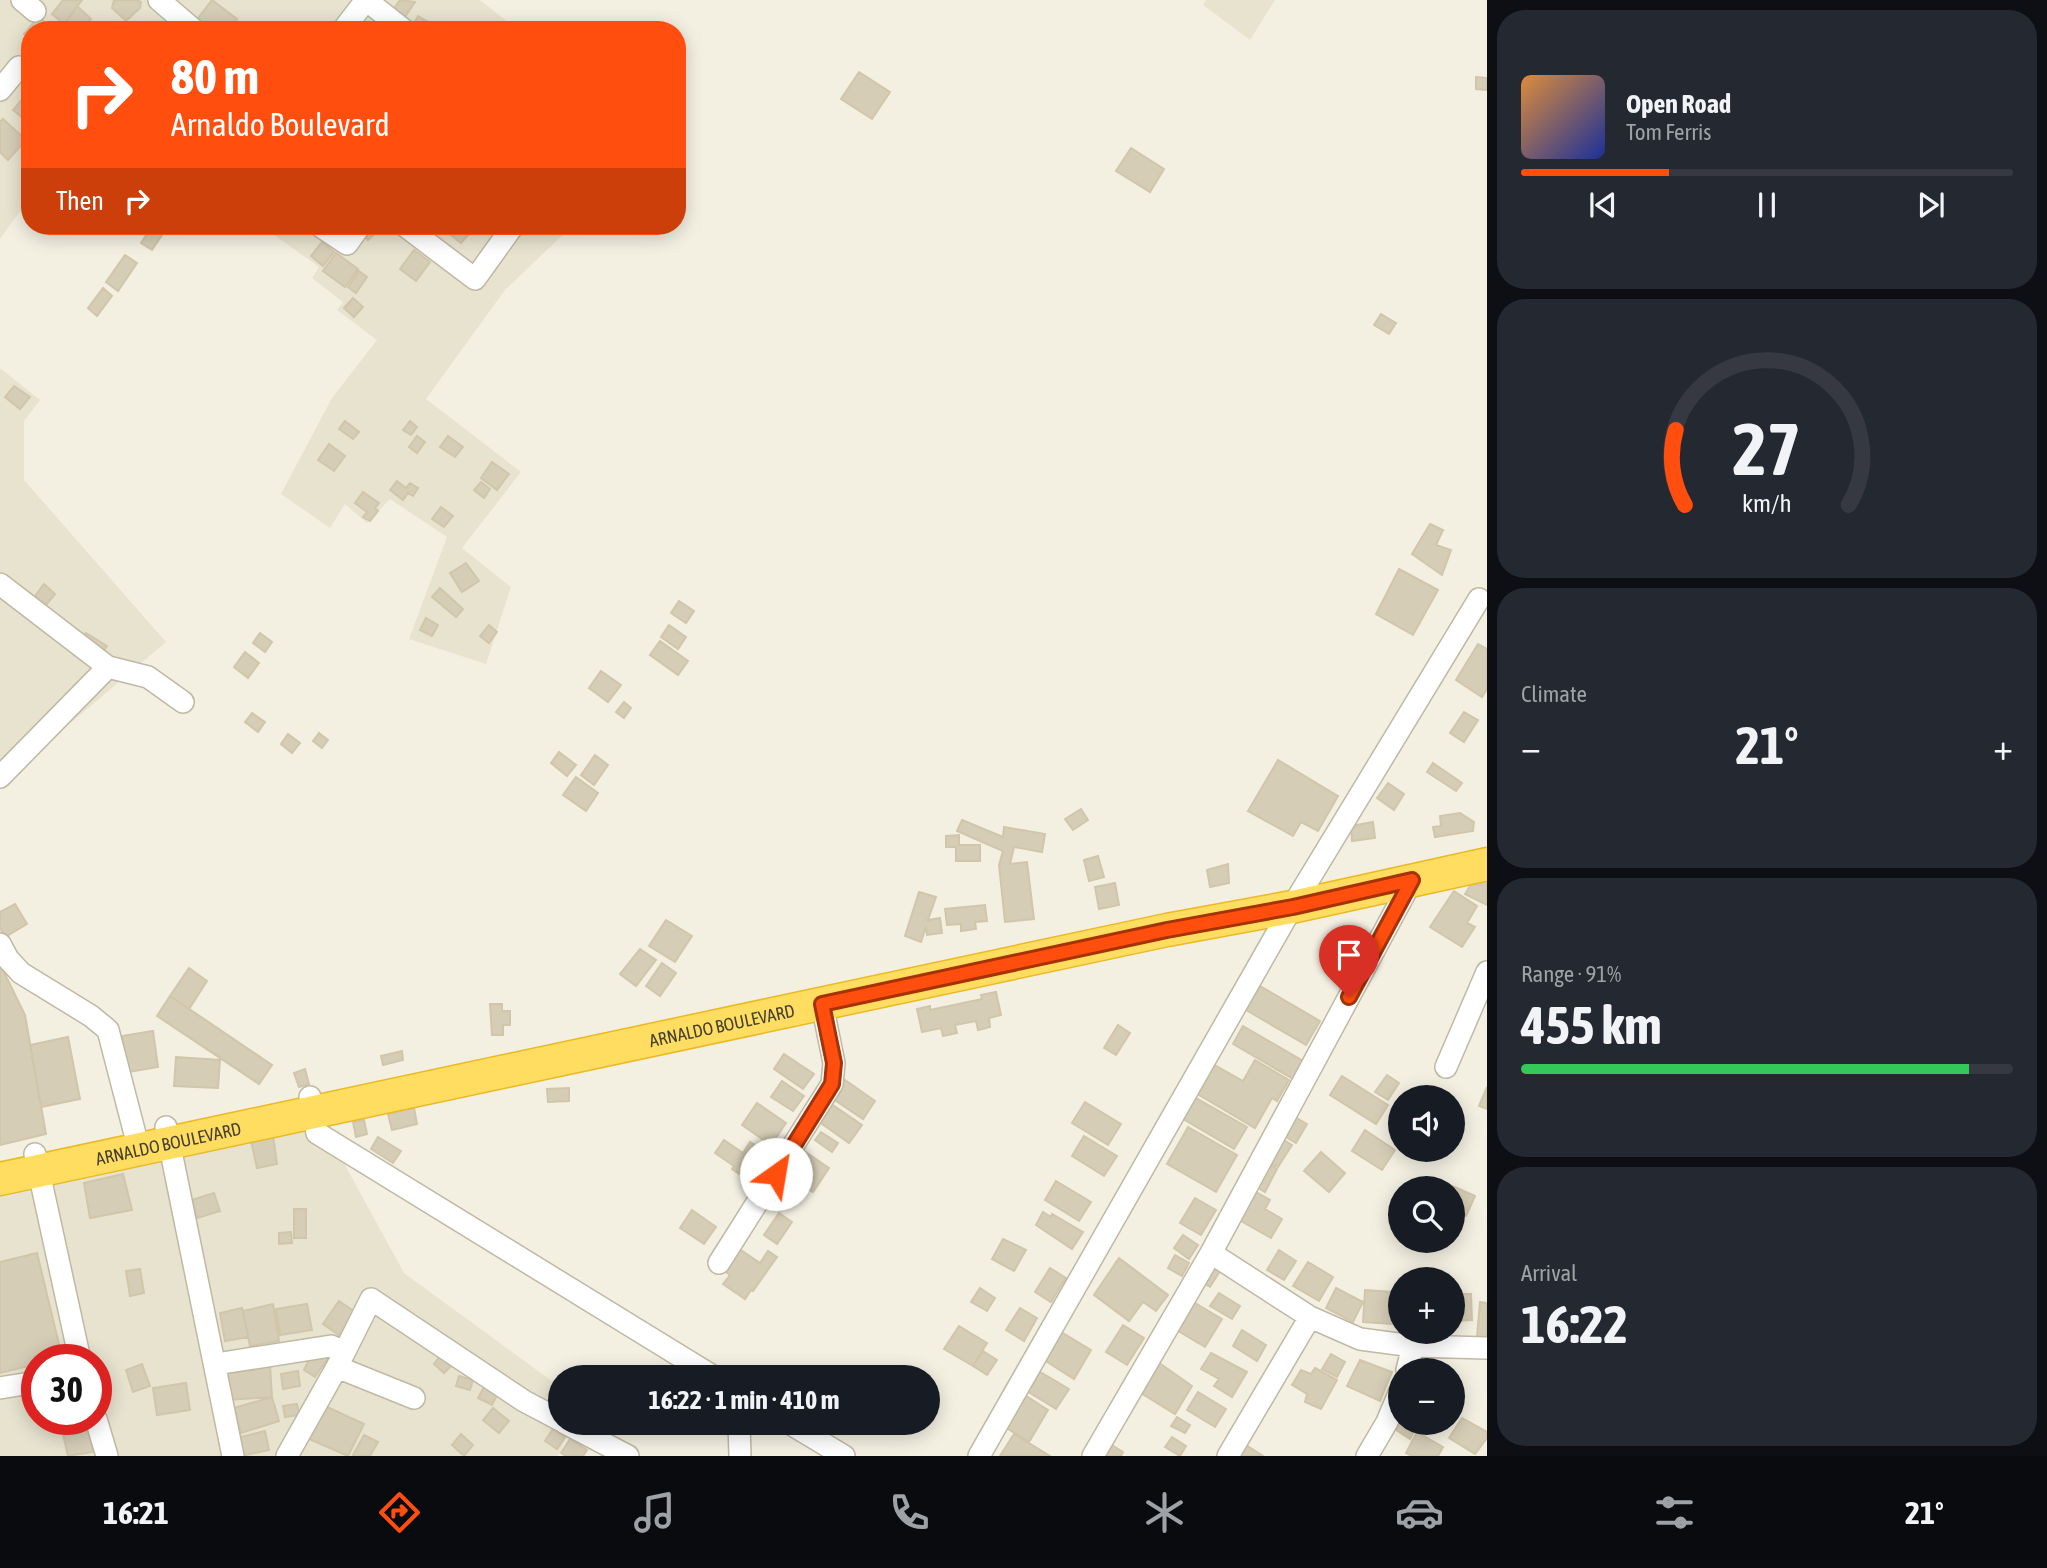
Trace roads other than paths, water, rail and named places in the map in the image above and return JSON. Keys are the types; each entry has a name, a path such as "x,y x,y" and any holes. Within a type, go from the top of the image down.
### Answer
{"highway":[{"name":"ARNALDO BOULEVARD","path":"1299,896 1412,880 1487,849"},
{"name":"ARNALDO BOULEVARD","path":"0,1161 37,1163 1165,922 1453,864 1487,864"},
{"name":"ARNALDO BOULEVARD","path":"732,1014 822,1004 876,985"},
{"name":"ARNALDO BOULEVARD","path":"0,1179 37,1163 135,1134 167,1136"}],"street":[{"path":"159,0 184,21"},
{"path":"349,21 366,0 393,21"},
{"path":"0,90 19,67"},
{"path":"334,235 347,244 354,235"},
{"path":"417,235 475,279 501,235"},
{"path":"0,584 108,667 148,677 183,702"},
{"path":"979,1456 1299,896 1479,599"},
{"path":"0,777 108,667"},
{"path":"1093,1456 1211,1253 1412,880"},
{"path":"0,944 8,959 21,973 91,1016 108,1030 135,1134"},
{"path":"1446,1067 1487,972"},
{"path":"719,1263 832,1084 834,1063 822,1004"},
{"path":"312,1104 317,1133 694,1365"},
{"path":"167,1136 233,1456"},
{"path":"37,1163 77,1344"},
{"path":"1211,1253 1310,1317 1360,1339 1413,1346 1487,1348"},
{"path":"287,1456 341,1360 371,1299 524,1401 548,1414"},
{"path":"1228,1456 1310,1317"},
{"path":"216,1364 331,1346 341,1360 414,1398"},
{"path":"1410,1358 1413,1346"},
{"path":"0,1388 21,1385"},
{"path":"1367,1456 1388,1420"},
{"path":"101,1435 107,1456"},
{"path":"588,1435 628,1456"},
{"path":"739,1435 740,1456"},
{"path":"809,1435 844,1456"}]}
